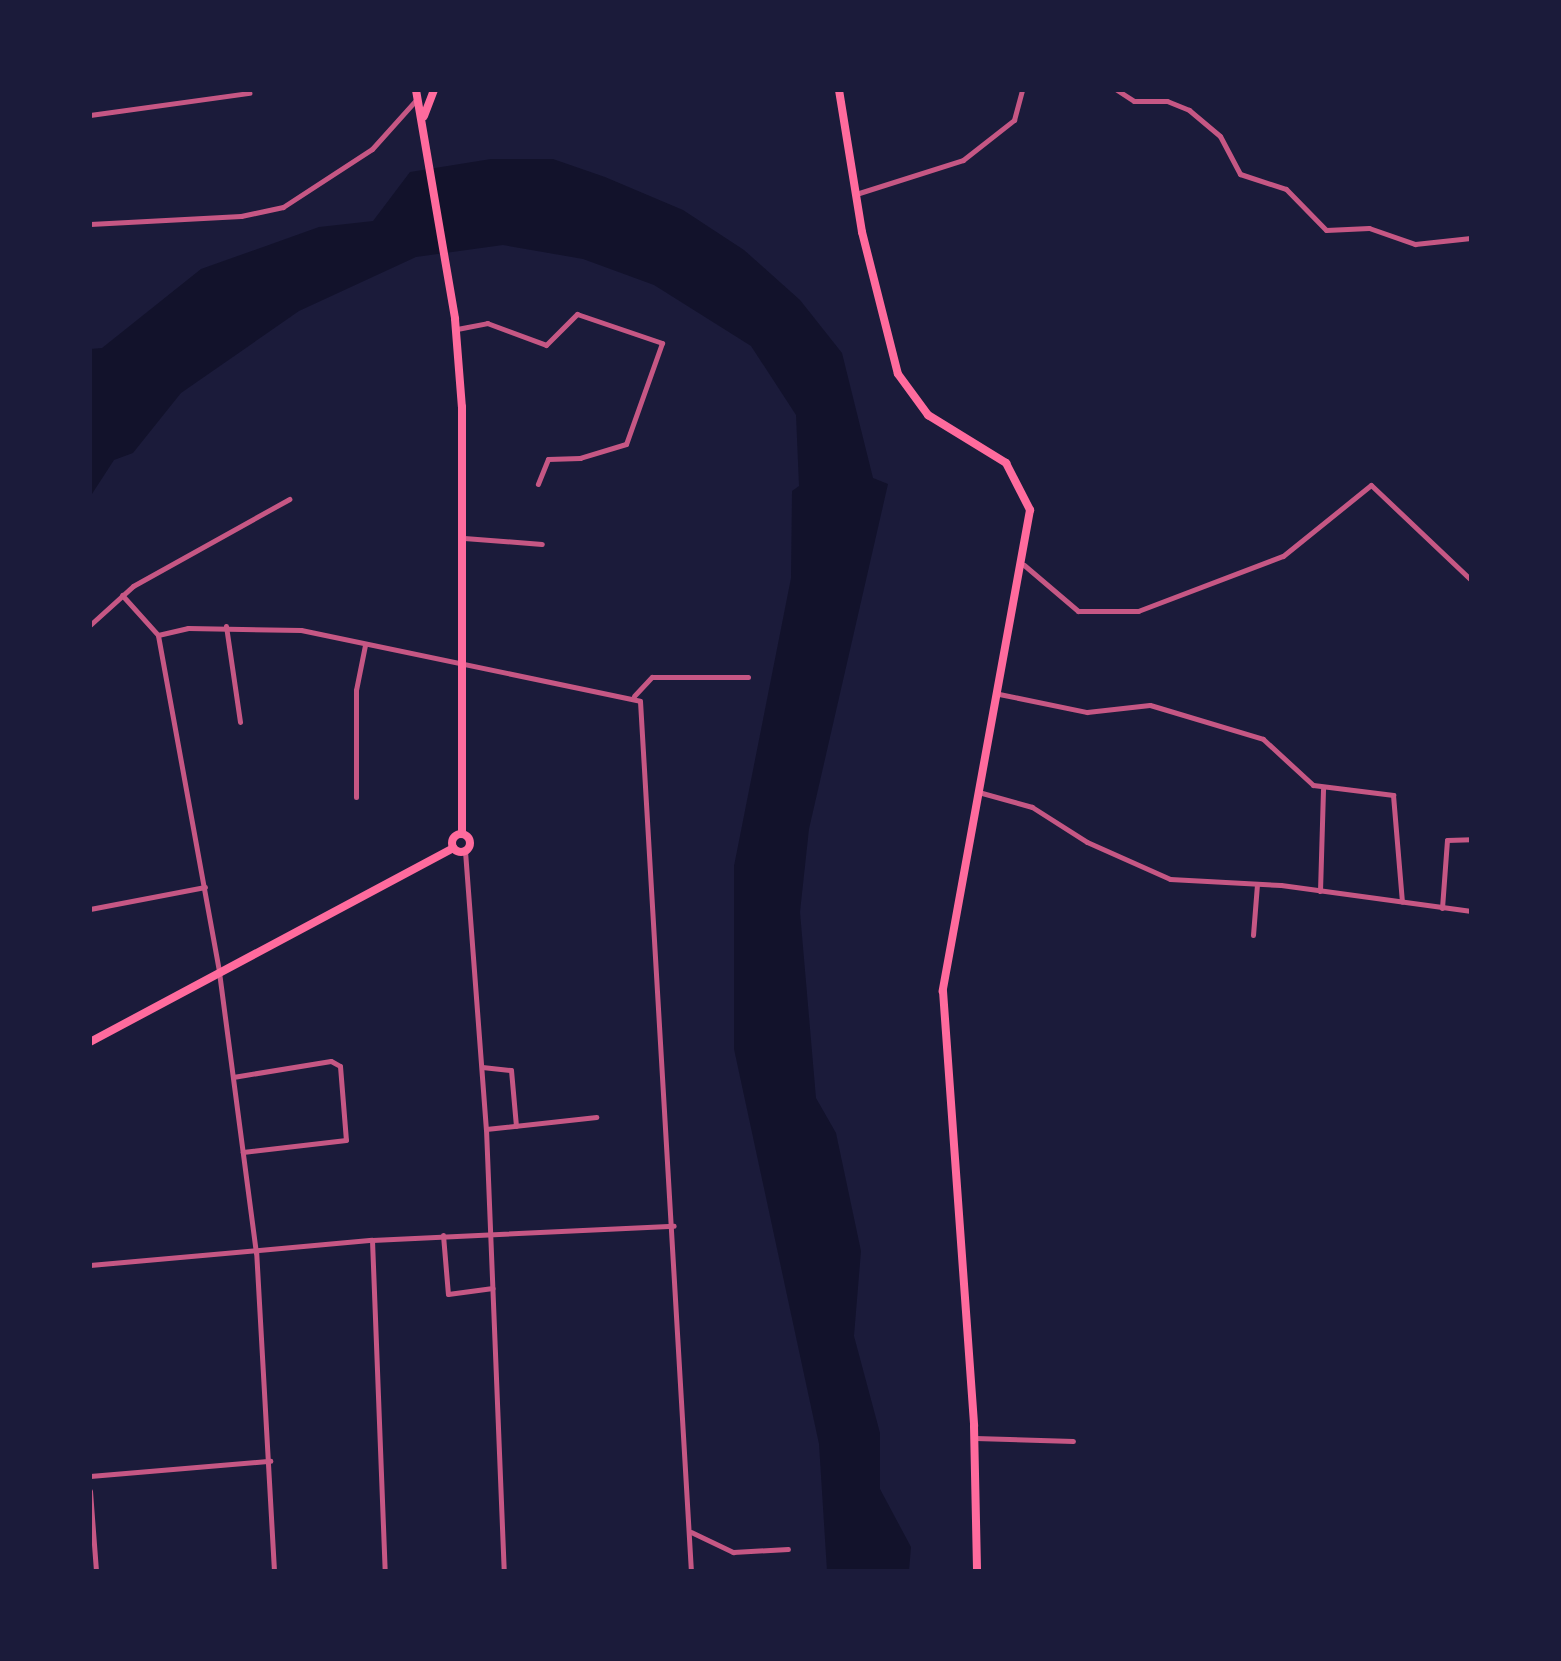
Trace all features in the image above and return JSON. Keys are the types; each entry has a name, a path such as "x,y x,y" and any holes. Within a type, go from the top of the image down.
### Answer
{"highway":[{"path":"424,116 434,90"},
{"path":"839,90 856,194 898,374 928,415 1011,468 1030,510 1024,565 943,992 974,1438 977,1571"},
{"path":"90,1042 454,848 465,851 470,842 462,834 464,538 456,324 424,116 417,94"},
{"path":"454,848 454,837 462,834"}],"street":[{"path":"856,194 958,162 1014,120 1022,90"},
{"path":"1117,90 1134,101 1167,101 1189,110 1220,136 1240,174 1286,189 1326,230 1369,228 1415,244 1471,238"},
{"path":"90,114 249,93"},
{"path":"90,224 241,216 283,207 372,150 417,94"},
{"path":"456,324 488,323 546,345 579,314 662,343 626,444 580,458 548,458 538,484"},
{"path":"1024,565 1078,611 1138,610 1289,552 1371,485 1471,580"},
{"path":"90,625 122,595 289,499"},
{"path":"464,538 542,544"},
{"path":"122,595 158,636 219,971 256,1253 274,1571"},
{"path":"158,636 226,626 288,628 461,666 634,696 642,706 691,1571"},
{"path":"226,626 240,722"},
{"path":"356,797 356,690 365,645"},
{"path":"634,696 653,677 748,677"},
{"path":"999,694 1106,714 1149,705 1263,739 1305,780 1323,788 1394,796 1402,902"},
{"path":"1320,890 1323,788"},
{"path":"982,792 1032,808 1161,876 1320,890 1471,911"},
{"path":"1442,908 1447,840 1471,838"},
{"path":"465,851 486,1129 504,1571"},
{"path":"1254,935 1257,884"},
{"path":"90,909 205,886"},
{"path":"233,1077 331,1061 340,1066 346,1140 243,1152"},
{"path":"482,1067 511,1070 516,1126"},
{"path":"486,1129 596,1117"},
{"path":"90,1265 443,1235 674,1226"},
{"path":"443,1235 448,1294 493,1288"},
{"path":"372,1240 385,1571"},
{"path":"974,1438 1073,1441"},
{"path":"90,1476 270,1461"},
{"path":"90,1491 96,1571"},
{"path":"689,1532 733,1552 788,1549"}],"shaded area":[{"path":"491,159 553,159 605,177 683,210 744,250 800,300 842,353 873,478 888,484 809,829 800,912 816,1098 836,1133 861,1251 854,1336 880,1433 880,1489 911,1547 909,1571 827,1571 819,1444 734,1049 734,866 791,578 792,491 799,486 796,415 751,346 654,285 583,259 503,245 416,257 299,311 181,393 133,453 114,460 90,497 90,349 102,348 201,269 319,227 373,221 410,172"}]}
